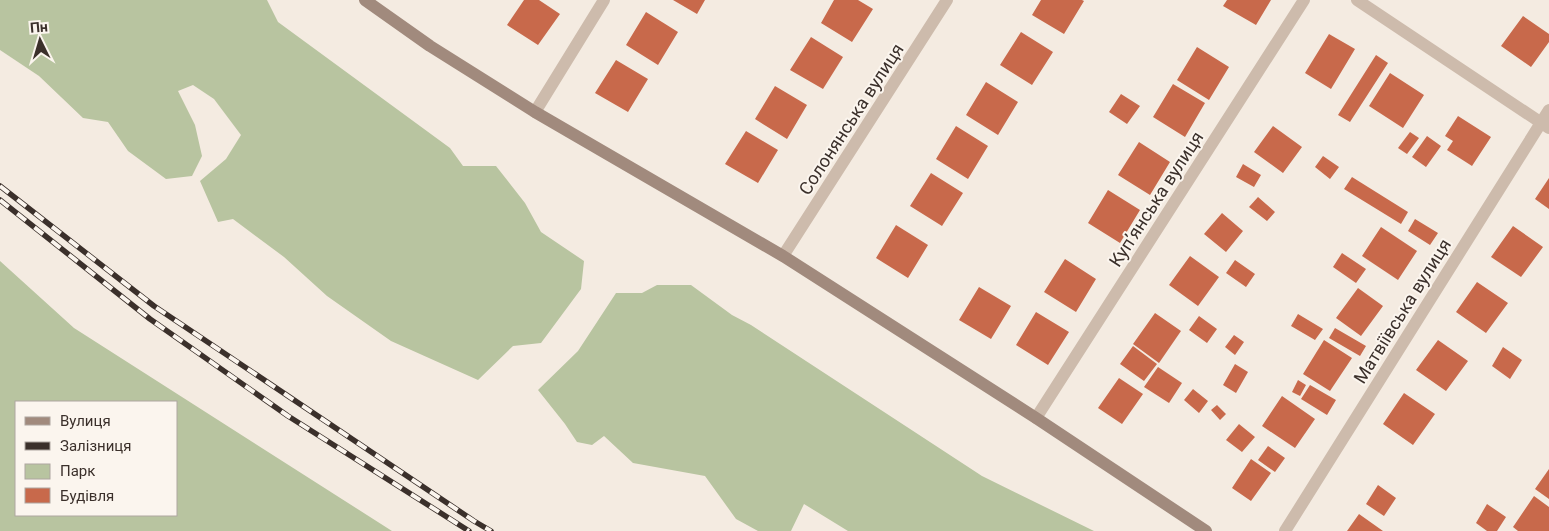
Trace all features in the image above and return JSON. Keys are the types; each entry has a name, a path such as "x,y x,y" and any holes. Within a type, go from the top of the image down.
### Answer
{"street":[{"path":"365,0 430,46 535,112 783,256 1036,418 1206,531"},
{"path":"535,112 604,0"},
{"name":"Солонянська вулиця","path":"783,256 947,0"},
{"name":"Купʼянська вулиця","path":"1036,418 1304,0"},
{"path":"1357,0 1545,126"},
{"name":"Матвіївська вулиця","path":"1285,531 1545,126 1549,110"}],"green space":[{"path":"0,0 267,0 278,22 450,148 463,166 496,166 525,203 541,232 584,261 581,289 541,343 513,346 478,380 391,341 327,296 284,257 233,219 218,222 200,181 226,159 241,135 214,99 193,85 178,91 195,125 202,156 192,176 166,179 128,151 108,122 83,118 39,76 0,50"},
{"path":"0,261 74,328 392,531 0,531"},
{"path":"657,285 691,285 732,315 751,325 982,476 1094,531 848,531 804,504 791,531 758,531 736,519 705,476 633,463 604,436 592,445 577,442 538,390 578,351 616,293 642,293"}],"building":[{"path":"524,0 539,0 560,14 538,45 507,25"},
{"path":"673,0 705,0 697,14"},
{"path":"834,0 858,0 873,9 852,42 821,23"},
{"path":"1041,0 1084,1 1064,34 1032,15"},
{"path":"1227,0 1271,0 1256,25 1223,6"},
{"path":"646,12 678,32 658,65 626,45"},
{"path":"1523,16 1549,34 1549,42 1531,67 1501,46"},
{"path":"1021,32 1053,52 1032,85 1000,65"},
{"path":"1329,34 1355,49 1331,89 1305,73"},
{"path":"811,37 843,57 823,89 790,70"},
{"path":"1197,47 1229,67 1209,100 1177,80"},
{"path":"1376,55 1388,63 1350,122 1338,115"},
{"path":"616,60 648,79 628,112 595,93"},
{"path":"1390,73 1424,95 1403,128 1369,106"},
{"path":"986,82 1018,102 998,135 966,115"},
{"path":"1173,84 1205,103 1185,137 1153,117"},
{"path":"775,86 807,105 787,139 755,119"},
{"path":"1121,94 1140,106 1127,124 1109,112"},
{"path":"1458,116 1491,137 1472,166 1447,150 1453,141 1445,136"},
{"path":"956,126 988,146 968,179 936,159"},
{"path":"1273,126 1302,147 1283,173 1254,152"},
{"path":"746,131 778,150 758,183 725,164"},
{"path":"1410,132 1419,138 1407,154 1398,148"},
{"path":"1427,136 1441,146 1426,167 1412,157"},
{"path":"1139,142 1170,162 1150,195 1118,175"},
{"path":"1323,156 1339,167 1330,179 1315,167"},
{"path":"1243,164 1261,175 1254,187 1236,177"},
{"path":"931,173 963,193 942,226 910,206"},
{"path":"1352,177 1408,212 1401,224 1344,189"},
{"path":"1549,178 1549,209 1535,199"},
{"path":"1108,190 1140,210 1120,243 1088,223"},
{"path":"1258,197 1275,212 1267,221 1249,207"},
{"path":"1222,213 1243,231 1226,252 1204,234"},
{"path":"1415,219 1438,233 1430,245 1408,231"},
{"path":"896,225 928,245 908,278 876,258"},
{"path":"1513,226 1543,247 1521,277 1491,257"},
{"path":"1381,227 1417,251 1398,280 1362,256"},
{"path":"1342,253 1366,269 1356,283 1333,267"},
{"path":"1190,256 1219,277 1198,306 1169,285"},
{"path":"1065,259 1096,279 1076,312 1044,292"},
{"path":"1235,260 1255,274 1246,287 1226,273"},
{"path":"1477,282 1508,303 1486,333 1456,312"},
{"path":"979,287 1011,306 991,339 959,320"},
{"path":"1358,288 1383,306 1361,336 1336,318"},
{"path":"1036,312 1069,332 1048,365 1016,345"},
{"path":"1155,313 1181,331 1159,363 1133,344"},
{"path":"1298,314 1323,329 1315,340 1291,326"},
{"path":"1199,316 1217,329 1207,343 1189,330"},
{"path":"1335,328 1366,346 1360,356 1329,338"},
{"path":"1234,335 1244,342 1235,355 1225,347"},
{"path":"1324,340 1352,358 1330,391 1303,374"},
{"path":"1438,340 1468,361 1446,391 1416,370"},
{"path":"1133,346 1157,364 1144,381 1120,364"},
{"path":"1503,347 1522,360 1510,379 1492,366"},
{"path":"1235,364 1248,372 1236,393 1223,385"},
{"path":"1158,367 1182,383 1169,403 1144,387"},
{"path":"1119,378 1143,394 1122,424 1098,408"},
{"path":"1298,380 1306,385 1300,396 1292,392"},
{"path":"1310,385 1336,400 1327,415 1301,399"},
{"path":"1193,389 1208,401 1199,413 1184,400"},
{"path":"1404,393 1435,414 1413,445 1383,424"},
{"path":"1282,396 1315,419 1295,448 1262,426"},
{"path":"1217,405 1226,414 1220,420 1211,410"},
{"path":"1239,424 1255,437 1242,452 1226,440"},
{"path":"1268,446 1285,458 1275,472 1258,460"},
{"path":"1251,459 1271,473 1251,501 1232,488"},
{"path":"1549,469 1549,499 1535,489"},
{"path":"1378,485 1396,498 1384,516 1366,504"},
{"path":"1534,496 1549,507 1549,531 1518,531 1513,527"},
{"path":"1487,504 1506,517 1497,531 1487,531 1476,523"},
{"path":"1359,514 1383,531 1347,531"}],"railway":[{"path":"0,186 154,306 491,531"},
{"path":"0,200 150,319 288,416 469,531"}]}
